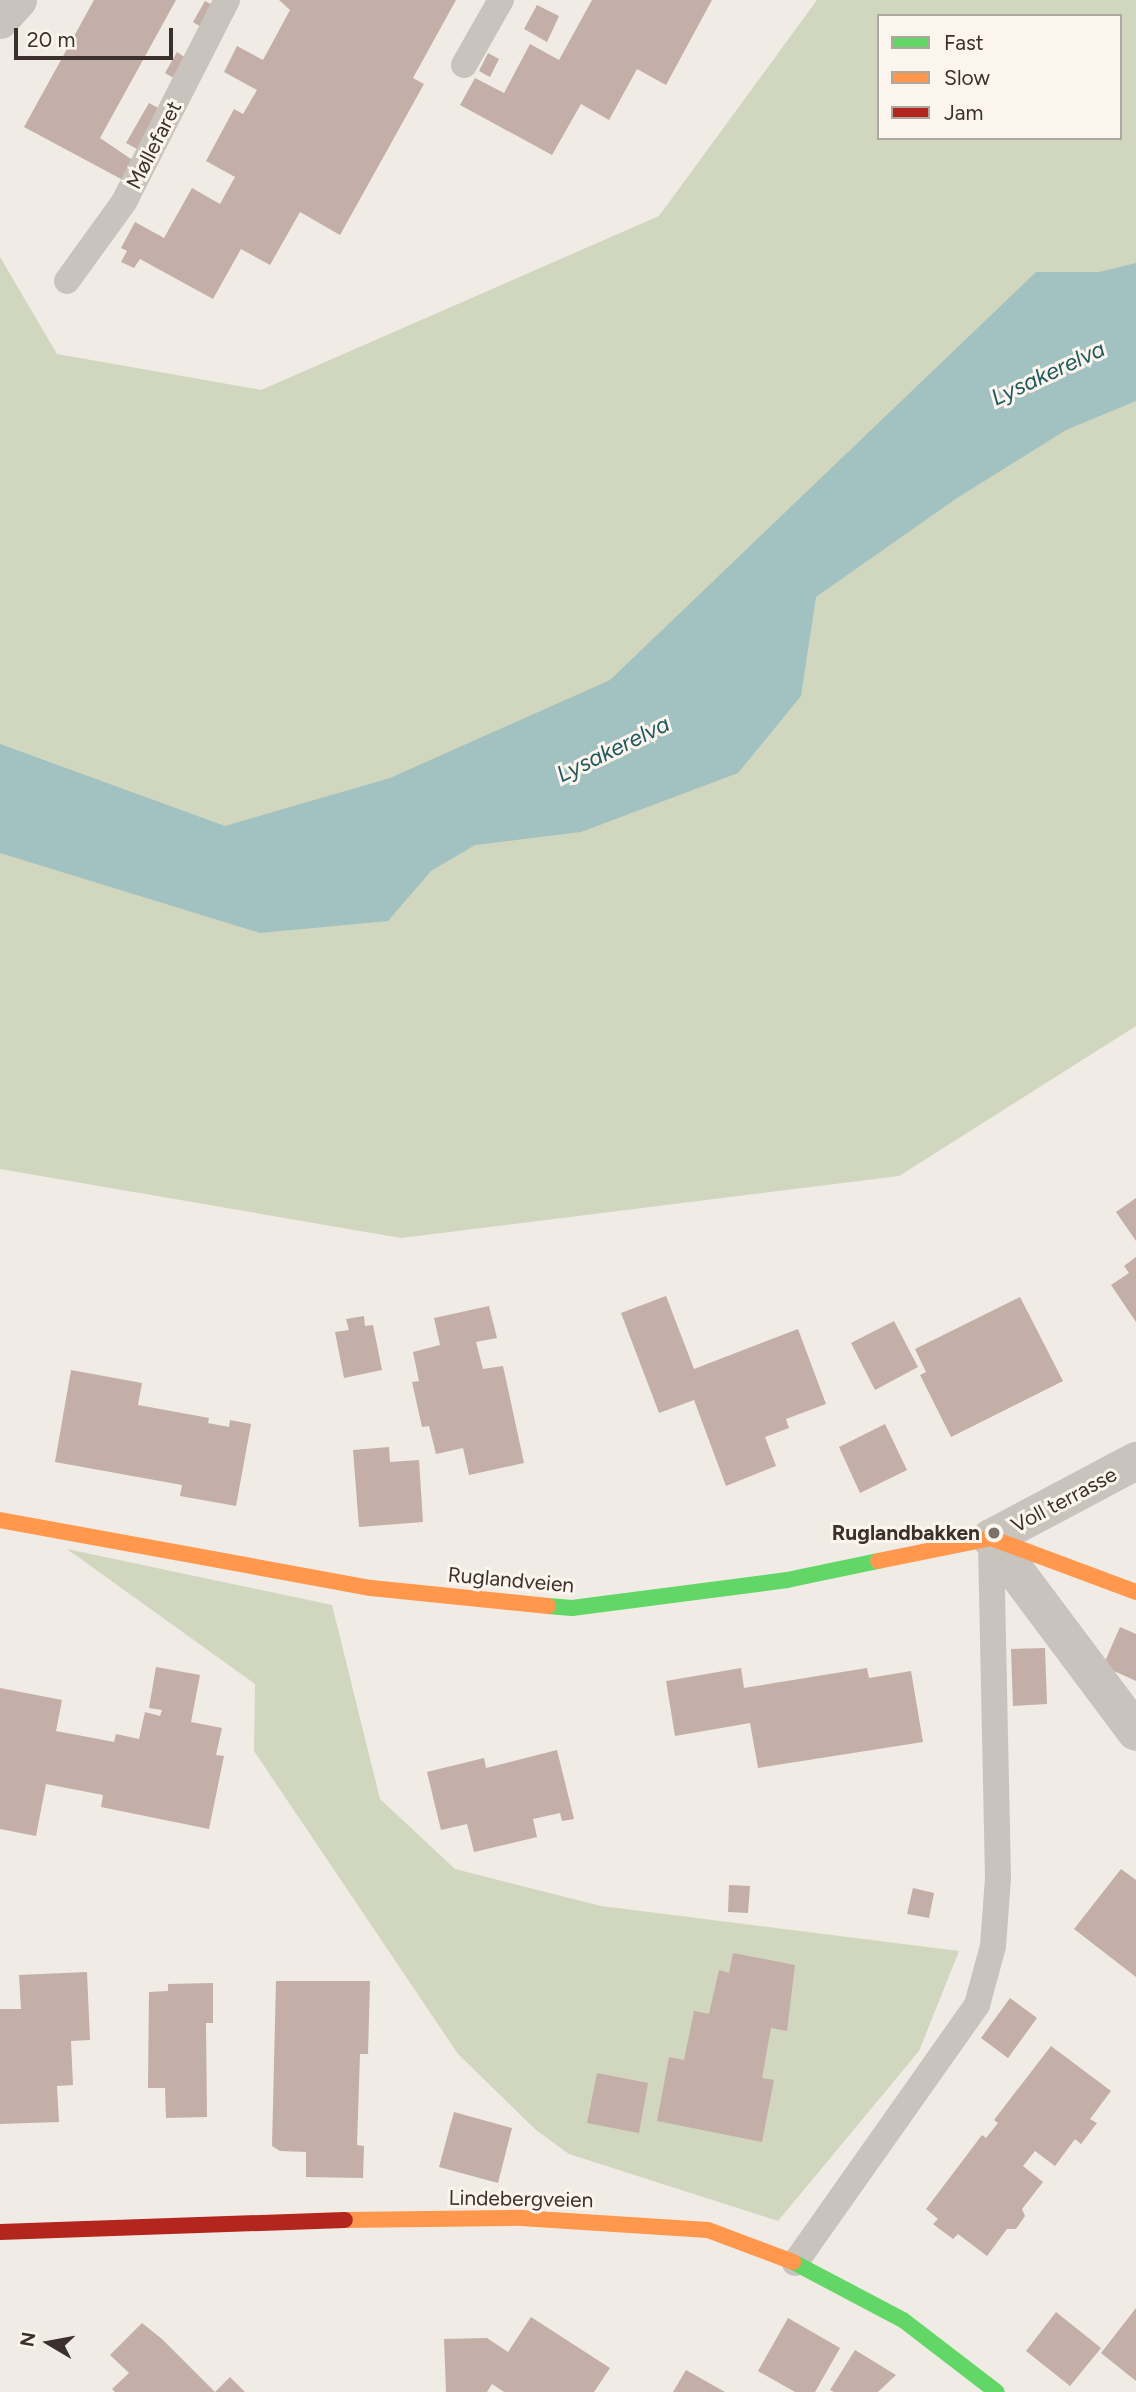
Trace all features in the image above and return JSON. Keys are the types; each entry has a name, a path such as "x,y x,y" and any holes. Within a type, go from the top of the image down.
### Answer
{"street":[{"path":"0,20 18,0"},
{"name":"Voll terrasse","path":"991,1538 1136,1461"},
{"name":"Ruglandveien","path":"0,1520 371,1588 572,1608 786,1580 991,1538"},
{"path":"991,1538 1136,1592"},
{"path":"991,1538 1136,1732"},
{"name":"Lindebergveien","path":"0,2232 142,2224 520,2218 708,2230 795,2263 903,2320 997,2392"}],"lane":[{"name":"Møllefaret","path":"67,281 124,202 227,0"},
{"path":"464,65 501,0"},
{"path":"795,2263 976,2005 993,1946 998,1878 991,1538"}],"green space":[{"path":"817,0 1136,0 1136,1026 899,1176 401,1238 0,1169 0,257 57,354 261,390 659,216"},
{"path":"67,1549 332,1605 380,1799 455,1869 601,1906 959,1951 919,2051 778,2221 569,2154 536,2130 458,2054 254,1751 255,1684"}],"water":[{"name":"Lysakerelva","path":"1136,263 1136,401 1066,430 957,498 816,597 801,696 738,773 581,832 475,845 431,871 388,921 260,933 0,853 0,744 225,826 390,778 610,680 1036,272 1099,272"}],"building":[{"path":"94,0 176,0 100,138 134,161 123,180 24,127"},
{"path":"279,0 456,0 413,78 424,84 340,235 300,212 270,265 241,249 213,299 140,259 134,268 121,262 127,251 121,248 135,222 164,238 192,188 220,204 235,177 206,161 234,109 243,114 257,90 224,72 237,46 263,60 290,10"},
{"path":"592,0 712,0 666,85 637,69 609,120 581,104 552,155 460,105 475,78 504,93 530,44 559,60"},
{"path":"205,1 218,8 206,30 193,22"},
{"path":"537,5 559,16 547,42 524,29"},
{"path":"177,52 189,60 177,80 165,73"},
{"path":"488,53 499,59 490,77 479,71"},
{"path":"149,103 162,110 139,150 126,143"},
{"path":"1136,1198 1136,1241 1116,1212"},
{"path":"1136,1257 1136,1322 1111,1285 1129,1273 1124,1266"},
{"path":"666,1296 694,1369 798,1329 826,1404 786,1419 789,1428 765,1437 776,1466 726,1486 694,1400 659,1413 621,1313"},
{"path":"1020,1297 1063,1381 951,1437 920,1375 926,1372 915,1349"},
{"path":"489,1306 497,1338 476,1342 483,1369 503,1366 524,1463 469,1475 463,1448 436,1454 429,1426 422,1427 412,1382 419,1381 413,1352 440,1345 434,1318"},
{"path":"364,1316 365,1326 373,1325 382,1370 344,1378 335,1332 349,1330 346,1319"},
{"path":"894,1321 918,1367 875,1390 851,1343"},
{"path":"71,1370 142,1383 138,1405 209,1418 208,1423 229,1427 230,1420 251,1424 236,1506 180,1496 182,1485 55,1462"},
{"path":"885,1424 907,1470 860,1493 839,1447"},
{"path":"389,1447 390,1462 419,1460 423,1522 359,1527 353,1450"},
{"path":"1120,1627 1136,1634 1136,1681 1103,1666"},
{"path":"1045,1648 1047,1704 1013,1706 1011,1649"},
{"path":"156,1667 200,1675 191,1722 222,1728 216,1755 224,1756 209,1829 101,1807 103,1795 46,1784 36,1836 0,1829 0,1688 62,1700 56,1731 114,1742 116,1734 139,1739 145,1712 160,1716 162,1710 149,1708"},
{"path":"741,1668 744,1688 867,1668 869,1678 911,1671 923,1742 758,1768 750,1723 675,1736 666,1681"},
{"path":"557,1750 574,1819 562,1821 560,1813 533,1819 537,1837 474,1852 467,1824 441,1830 427,1772 484,1758 486,1768"},
{"path":"1121,1869 1136,1880 1136,1977 1074,1929"},
{"path":"729,1885 750,1886 748,1913 728,1912"},
{"path":"913,1888 934,1893 929,1918 907,1914"},
{"path":"733,1953 795,1965 787,2031 771,2028 762,2078 774,2080 762,2142 657,2121 669,2057 684,2060 694,2011 709,2014 719,1970 729,1973"},
{"path":"87,1972 90,2040 71,2041 73,2085 57,2086 59,2122 0,2124 0,2009 21,2009 19,1975"},
{"path":"276,1981 370,1981 368,2054 360,2054 357,2145 364,2146 363,2178 306,2177 306,2152 280,2151 272,2146"},
{"path":"213,1983 213,2023 206,2023 207,2117 166,2118 165,2088 148,2088 149,1992 168,1991 168,1984"},
{"path":"1010,1998 1037,2018 1008,2058 981,2038"},
{"path":"1051,2046 1111,2091 1090,2119 1097,2123 1081,2144 1075,2139 1055,2166 1035,2151 1023,2166 1043,2182 1022,2209 1025,2216 1016,2229 1007,2229 987,2256 958,2234 953,2239 933,2224 938,2219 926,2209 982,2135 986,2138 998,2123 994,2120"},
{"path":"597,2073 648,2083 639,2133 587,2123"},
{"path":"454,2112 512,2128 498,2183 439,2167"},
{"path":"1136,2308 1136,2381 1101,2353"},
{"path":"1056,2312 1101,2348 1070,2386 1026,2351"},
{"path":"531,2317 610,2368 594,2392 504,2392 492,2384 487,2392 446,2392 444,2339 487,2338 508,2352"},
{"path":"788,2318 840,2348 815,2392 795,2392 758,2371"},
{"path":"142,2323 162,2339 215,2392 115,2392 112,2389 129,2373 110,2355"},
{"path":"855,2350 896,2375 878,2392 830,2390"},
{"path":"686,2370 725,2392 673,2392"},
{"path":"230,2377 245,2392 215,2392"}],"traffic: fast":[{"path":"548,1606 572,1608 787,1580 878,1561"},
{"path":"793,2262 903,2320 997,2392"}],"traffic: slow":[{"path":"0,1520 371,1588 548,1606"},
{"path":"878,1561 991,1538 1136,1592"},
{"path":"345,2220 521,2218 708,2230 793,2262"}],"traffic: jam":[{"path":"0,2232 345,2220"}],"place":[{"name":"Ruglandbakken","path":"994,1533"}]}
